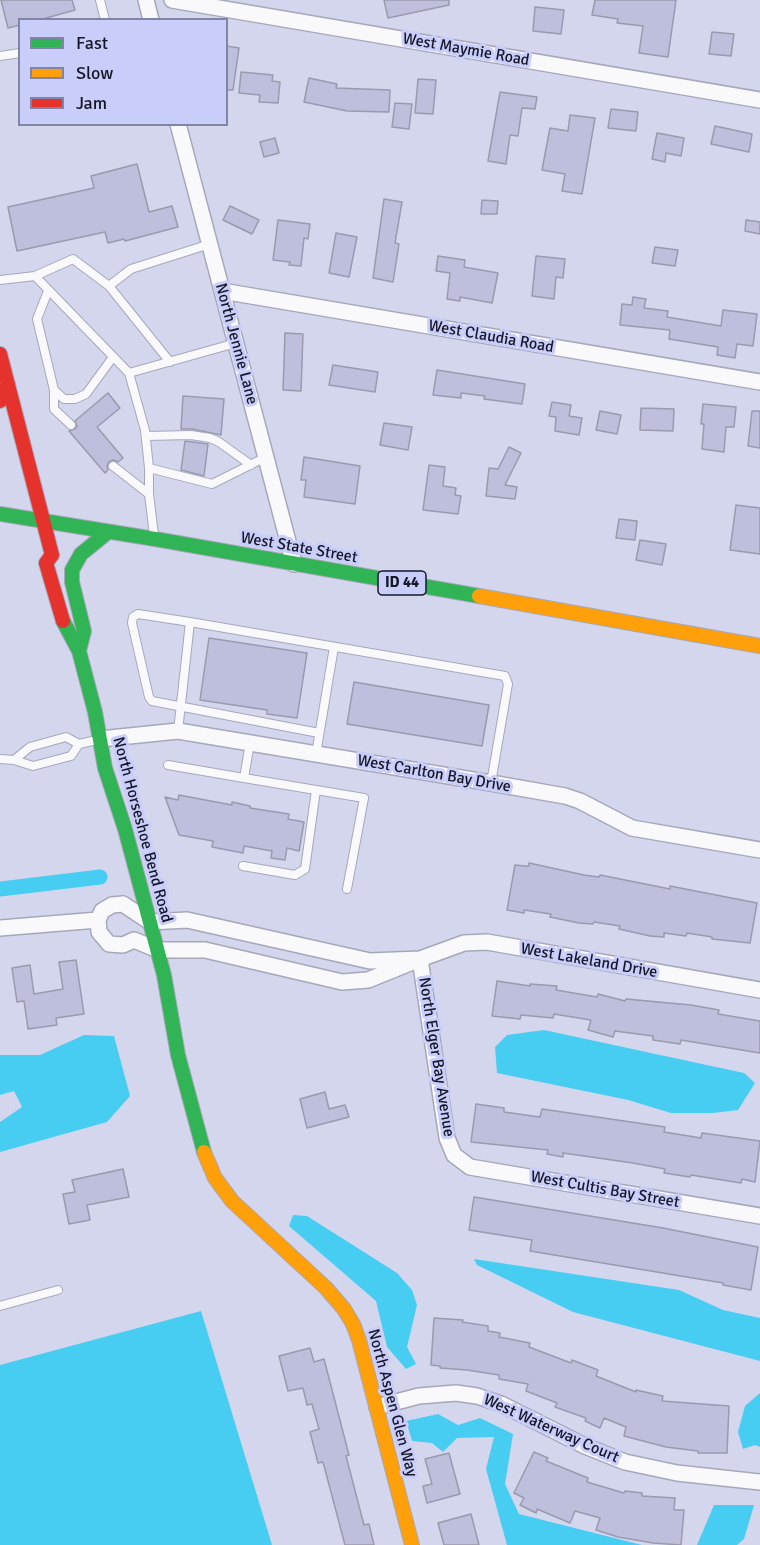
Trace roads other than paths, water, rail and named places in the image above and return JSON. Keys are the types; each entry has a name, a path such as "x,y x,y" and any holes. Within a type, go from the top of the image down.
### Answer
{"street":[{"path":"146,0 150,18"},
{"name":"West Maymie Road","path":"172,0 760,100"},
{"name":"North Jennie Lane","path":"179,126 294,564"},
{"name":"West Claudia Road","path":"222,291 760,382"},
{"name":"North Horseshoe Bend Road","path":"0,354 52,555 46,563 60,615 79,651 95,712 105,768 125,829 165,975 178,1055 202,1146"},
{"path":"0,401 8,384"},
{"name":"ID 44","path":"0,514 44,522"},
{"name":"West State Street","path":"44,522 155,539 760,646"},
{"path":"79,651 84,632 72,582 72,570 81,554 108,532"},
{"name":"West Carlton Bay Drive","path":"100,739 177,731 491,783 565,796 580,801 632,828 760,850"},
{"path":"0,928 98,920 102,911 112,905 123,904 150,922"},
{"name":"West Lakeland Drive","path":"98,920 99,932 109,944 123,945 134,940 158,950 205,950 342,982 368,980 464,943 487,942 760,990"},
{"name":"West Lakeland Drive","path":"150,922 187,920 370,961 420,959"},
{"name":"North Elger Bay Avenue","path":"420,959 447,1138 454,1155"},
{"name":"North Aspen Glen Way","path":"202,1146 215,1178 232,1201 326,1288 344,1309 359,1340 412,1545"},
{"name":"West Cultis Bay Street","path":"454,1155 470,1167 760,1216"},
{"name":"West Waterway Court","path":"377,1407 419,1396 456,1393 477,1396 501,1404 585,1446 626,1462 677,1473 760,1482"}],"lane":[{"path":"100,0 104,18"},
{"path":"0,56 18,53"},
{"path":"109,286 131,269 210,244"},
{"path":"0,280 34,276 73,259 109,286 170,362"},
{"path":"34,276 129,373 146,436 149,494 155,539"},
{"path":"48,291 37,319 54,390 54,409 71,425"},
{"path":"129,373 236,344"},
{"path":"54,390 64,399 75,399 86,394 113,357"},
{"path":"146,436 191,435 210,438 252,465"},
{"path":"149,468 212,484 266,457"},
{"path":"113,466 149,494"},
{"path":"319,733 152,701 149,697 132,623 133,617 138,614 190,622 505,676 508,684 491,783"},
{"path":"177,731 190,622"},
{"path":"316,754 334,647"},
{"path":"14,760 30,747 66,737 79,744 100,739"},
{"path":"244,778 250,743"},
{"path":"0,759 14,760 33,766 71,756 79,744"},
{"path":"168,765 364,798 347,889"},
{"path":"243,866 295,875 305,869 316,790"},
{"path":"0,1306 58,1290"}],"water":[{"path":"544,1030 744,1073 755,1083 738,1110 713,1113 671,1113 628,1100 497,1073 495,1047 507,1035"},
{"path":"84,1035 114,1036 130,1096 107,1122 0,1152 0,1122 22,1107 14,1091 0,1095 0,1055 40,1055"},
{"path":"293,1215 307,1216 397,1273 412,1290 417,1305 407,1347 416,1364 406,1369 387,1347 376,1301 289,1226"},
{"path":"474,1259 679,1290 723,1310 760,1318 760,1361 573,1312 477,1265"},
{"path":"201,1311 272,1545 0,1545 0,1365"},
{"path":"760,1393 760,1447 755,1445 743,1449 738,1432 745,1406"},
{"path":"438,1414 458,1425 480,1418 513,1434 505,1484 519,1514 642,1545 507,1545 486,1469 494,1437 457,1438 443,1452 432,1443 412,1441 406,1421"},
{"path":"714,1505 754,1505 744,1539 737,1545 697,1545"}],"waterway":[{"path":"0,889 100,877"}]}
